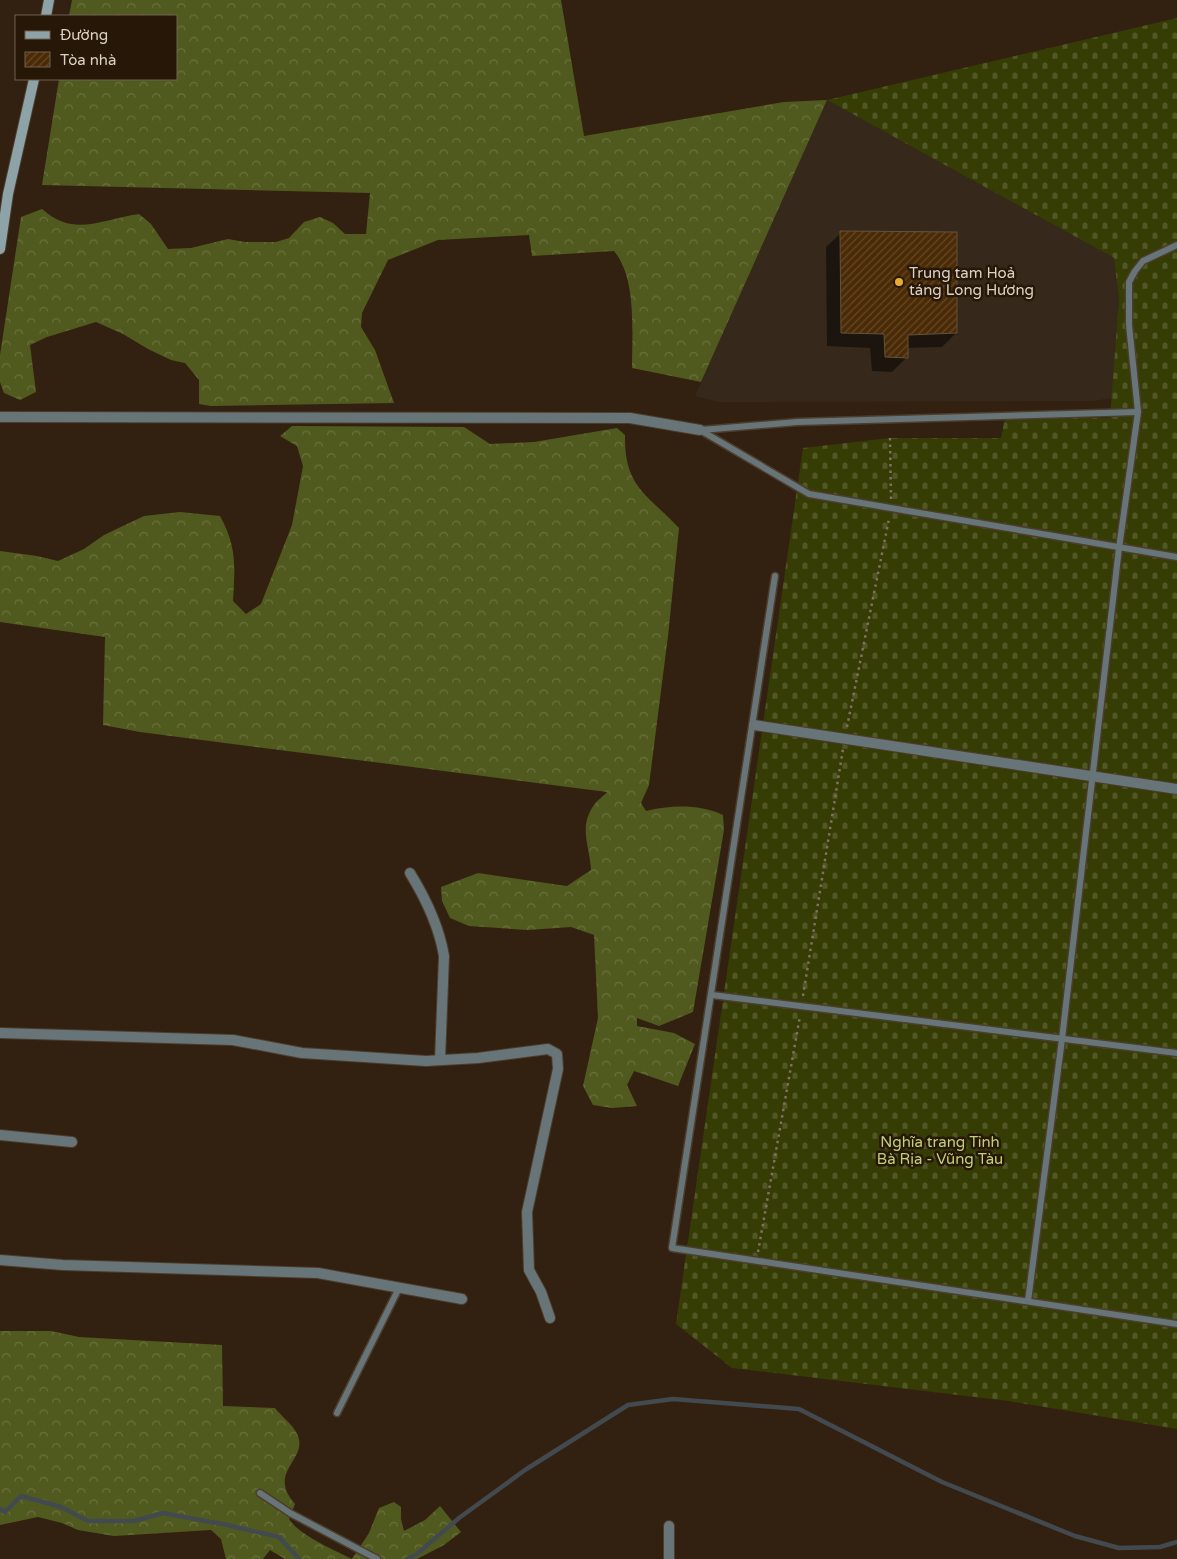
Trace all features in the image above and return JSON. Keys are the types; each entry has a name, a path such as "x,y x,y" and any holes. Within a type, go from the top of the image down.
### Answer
{"main road":[{"path":"46,15 48,0"},
{"path":"0,249 8,194 34,80"}],"street":[{"path":"0,417 630,418 700,430"},
{"path":"754,726 1177,789"},
{"path":"410,873 426,898 442,941 444,956 440,1060"},
{"path":"0,1033 233,1040 302,1053 440,1060 548,1049 557,1054 558,1069 527,1212 529,1270 541,1292 550,1318"},
{"path":"0,1135 72,1142"},
{"path":"0,1260 63,1265 309,1273 462,1299"},
{"path":"669,1526 669,1559"}],"lane":[{"path":"1028,1301 1094,776 1119,548 1138,412 1129,325 1129,282 1135,270 1144,261 1177,245"},
{"path":"700,430 797,422 1138,412"},
{"path":"700,430 809,494 1177,557"},
{"path":"775,576 754,726 672,1248 1177,1324"},
{"path":"712,995 1177,1054"},
{"path":"337,1413 399,1288"},
{"path":"260,1493 290,1512 377,1559"}],"path":[{"path":"756,1260 801,1007 845,739 891,508 890,438"}],"shaded area":[{"path":"827,100 1114,258 1119,299 1112,398 1093,401 718,402 695,396"}],"green space":[{"path":"72,0 561,0 584,136 784,102 827,100 701,382 632,368 632,307 630,291 627,276 614,251 532,256 529,235 438,240 388,260 362,313 361,327 375,350 394,403 211,406 199,404 199,380 185,363 171,360 96,322 47,337 30,345 36,392 20,400 4,393 0,382 0,355 21,217 42,209 54,218 65,223 77,225 139,214 151,224 168,249 191,248 228,239 245,242 276,242 289,238 304,222 320,217 333,223 345,234 366,234 370,193 42,185 59,80 178,80 178,15 69,15"},
{"name":"Nghĩa trang Tỉnh Bà Rịa - Vũng Tàu","path":"1177,18 1177,1429 1008,1401 732,1368 676,1324 803,448 890,438 1001,438 1005,418 1110,418 1119,299 1114,258 827,100"},
{"path":"292,426 464,427 490,444 534,442 617,428 625,435 626,453 633,478 648,497 679,528 668,636 649,785 641,803 646,811 695,807 723,815 724,830 693,1012 659,1026 637,1018 637,1026 674,1033 695,1044 678,1086 634,1071 627,1085 637,1106 612,1108 593,1105 583,1086 598,1018 594,935 571,927 528,930 469,926 450,918 442,901 441,887 478,873 567,886 591,870 586,837 587,821 594,805 607,792 140,732 103,725 105,637 0,622 0,551 58,561 84,549 104,535 144,516 180,512 220,516 226,527 234,557 233,601 246,614 261,604 292,525 303,466 297,446 280,436"},
{"path":"0,1331 51,1331 79,1337 222,1345 223,1406 275,1408 296,1432 299,1441 298,1450 286,1473 285,1482 287,1492 295,1504 289,1519 301,1531 327,1547 352,1559 285,1559 270,1550 263,1559 226,1559 221,1539 211,1530 114,1536 78,1530 62,1523 38,1517 0,1525"},
{"path":"394,1502 401,1507 404,1531 425,1520 440,1506 461,1532 444,1545 417,1559 352,1559 369,1533 379,1508"}],"building":[{"name":"Trung tam Hoả táng Long Hương","path":"840,231 957,232 957,333 908,335 908,358 885,357 884,334 841,333"}],"waterway":[{"path":"407,1559 417,1554 459,1518 525,1470 628,1405 673,1399 799,1409 942,1482 1075,1536 1119,1548 1160,1547 1177,1542"},
{"path":"0,1509 5,1512 21,1496 61,1507 88,1521 134,1521 163,1513 279,1537 299,1559"}],"place":[{"name":"Trung tam Hoả táng Long Hương","path":"899,282"}]}
